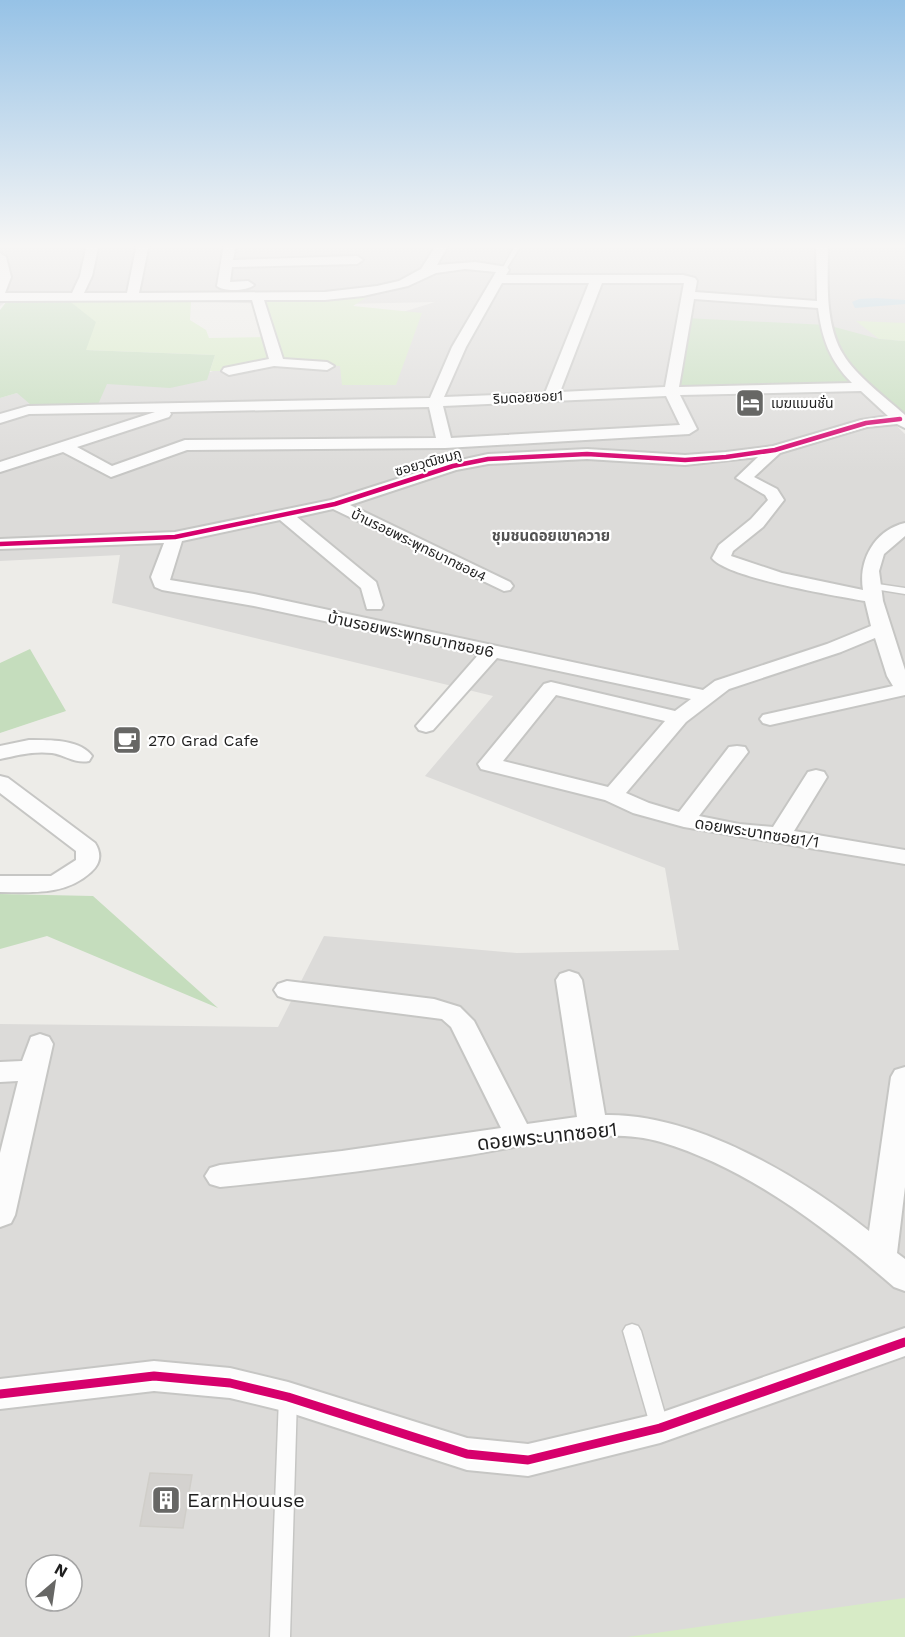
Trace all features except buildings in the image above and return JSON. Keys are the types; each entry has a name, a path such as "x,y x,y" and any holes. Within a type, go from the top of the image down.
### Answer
{"street":[{"path":"264,320 276,362"},
{"path":"445,443 435,402 459,347 475,320"},
{"path":"551,396 581,320"},
{"path":"64,446 111,472 185,445 445,443 689,429 671,391 685,320"},
{"path":"827,320 832,347 844,365 903,421"},
{"path":"230,371 276,362 327,366"},
{"name":"ริมดอยซอย1","path":"0,419 28,410 435,402 671,391 867,387"},
{"path":"0,467 189,406"},
{"name":"ซอยวุฒิชมภู","path":"0,544 175,537 334,504 453,466 488,459 587,454 685,460 775,450 866,423 903,421"},
{"path":"139,422 185,445"},
{"path":"775,450 744,478 771,492 777,500 757,523 725,549 721,558 779,578 872,592"},
{"name":"บ้านรอยพระพุทธบาทซอย4","path":"334,504 504,586"},
{"path":"283,514 370,586 374,604"},
{"path":"770,719 905,689 897,676 872,592 872,559 886,542 905,528"},
{"name":"บ้านรอยพระพุทธบาทซอย6","path":"175,537 160,577 161,583 168,586 254,600 709,697"},
{"path":"613,795 679,718 722,685 834,648 882,628"},
{"path":"426,726 492,651"},
{"name":"ดอยพระบาทซอย1/1","path":"679,718 551,688 489,764 613,795 640,808 684,820 905,857"},
{"path":"0,753 20,748 55,747 72,749 81,756"},
{"path":"684,820 737,752"},
{"path":"780,835 816,777"},
{"path":"0,783 87,848 88,862 75,876 55,884 0,884"},
{"path":"569,980 593,1127"},
{"path":"287,990 434,1008 451,1013 461,1021 520,1137"},
{"path":"0,1072 37,1057 1,1205"},
{"path":"881,1257 905,1077"},
{"name":"ดอยพระบาทซอย1","path":"220,1176 303,1168 593,1127 659,1131 710,1149 749,1167 813,1207 881,1257 905,1278"},
{"path":"0,1394 154,1376 230,1383 288,1397 467,1454 528,1460 660,1428 905,1342"}],"lane":[{"path":"872,592 905,591"},
{"path":"632,1331 660,1428"},
{"path":"280,1637 288,1397"}],"shaded area":[{"path":"376,320 905,320 905,333 843,373 905,434 905,1637 0,1637 0,1024 278,1027 324,936 517,953 679,950 665,868 425,776 493,696 112,603 120,555 0,561 0,398 17,393 210,372"}],"green space":[{"path":"0,320 94,320 96,322 86,350 215,355 207,380 170,388 107,384 96,409 37,410 17,393 0,398"},
{"path":"75,320 191,320 206,330 209,338 268,337 276,362 229,371 210,371 215,355 86,350"},
{"path":"269,320 419,320 396,385 342,385 340,366 283,363"},
{"path":"685,320 827,325 879,339 905,341 905,423 867,387 671,391"},
{"path":"856,321 905,323 905,341 879,339"},
{"path":"30,649 66,711 0,733 0,663"},
{"path":"0,894 93,896 218,1008 47,936 0,949"},
{"path":"905,1598 905,1637 627,1637"}],"cycle path":[{"path":"0,544 175,537 335,504 453,466 488,459 587,454 685,460 726,457 775,450 866,423 900,419"},
{"path":"0,1394 154,1376 230,1383 288,1397 467,1454 528,1460 660,1428 905,1342"}],"place":[{"name":"เมฆแมนชั่น","path":"750,403"},
{"name":"270 Grad Cafe","path":"127,740"},
{"name":"EarnHouuse","path":"166,1500"}],"district":[{"name":"ชุมชนดอยเขาควาย","path":"551,536"}]}
